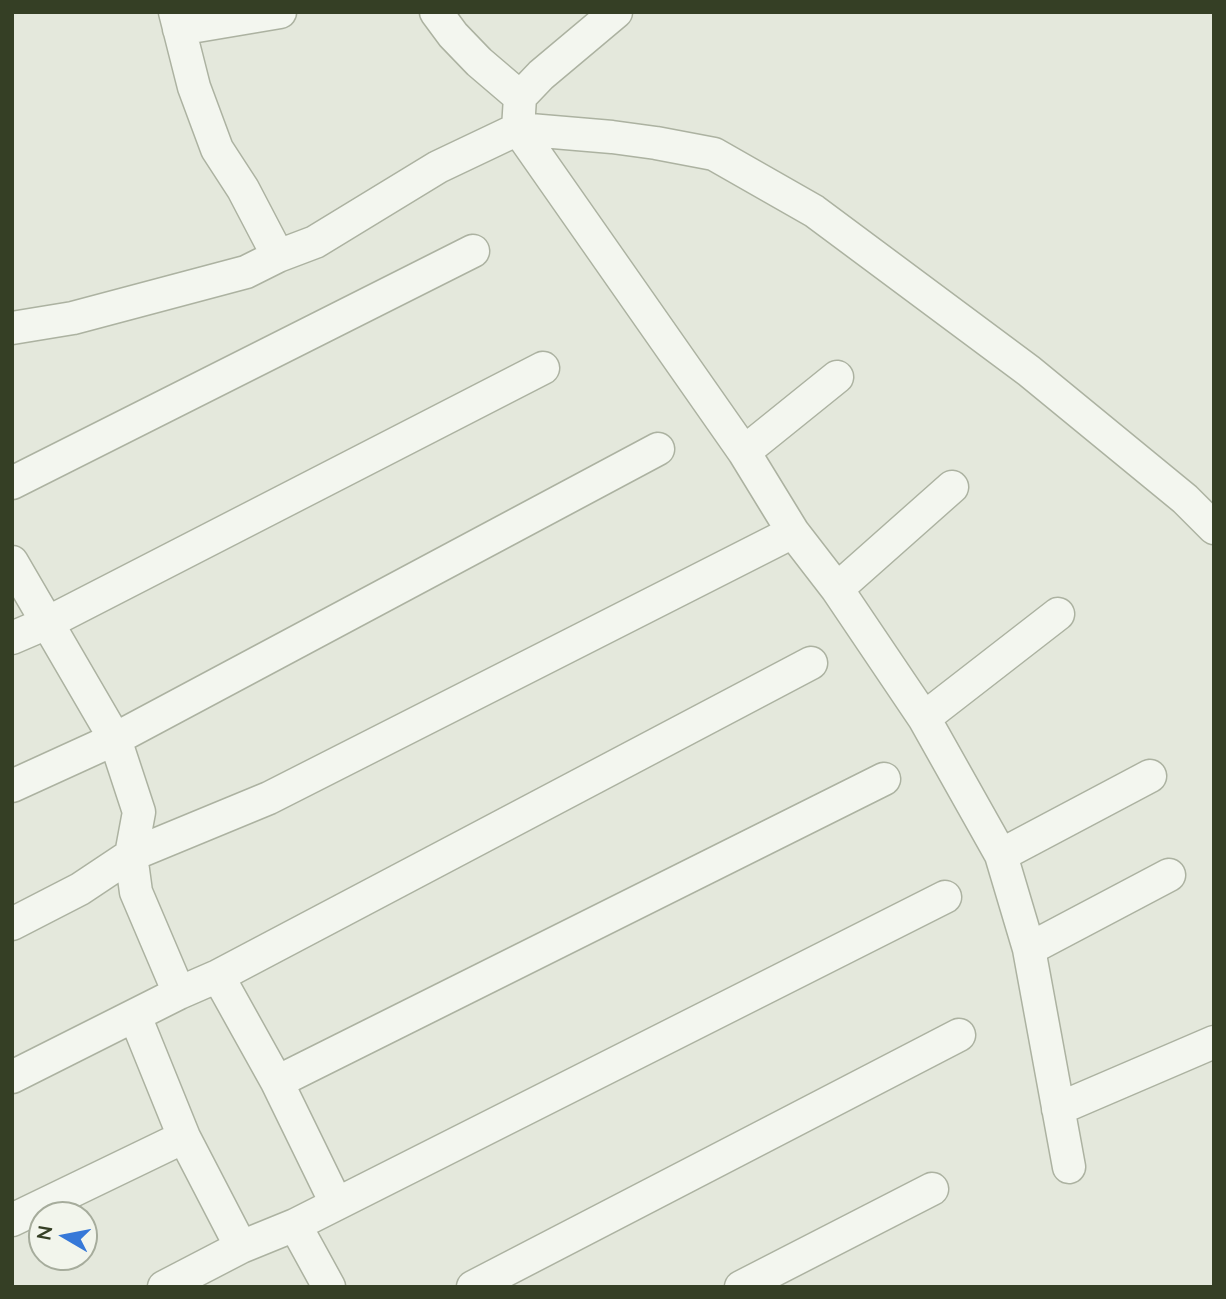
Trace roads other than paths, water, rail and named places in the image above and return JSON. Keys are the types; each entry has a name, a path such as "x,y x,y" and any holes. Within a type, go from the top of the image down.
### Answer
{"street":[{"path":"278,256 243,189 217,149 194,87 177,21 280,12"},
{"path":"436,12 453,35 479,62 520,97"},
{"path":"616,12 541,75 520,97 518,129 744,452 793,532 837,589 924,718 1001,855 1029,949 1069,1167"},
{"path":"12,328 73,318 235,275 315,242 438,167 518,129 612,137 714,154 814,211 1029,371 1185,499 1214,528"},
{"path":"12,483 473,251"},
{"path":"12,638 47,624 543,368"},
{"path":"744,452 836,377"},
{"path":"12,786 115,739 658,449"},
{"path":"837,589 953,487"},
{"path":"12,924 80,890 131,855 269,798 793,532"},
{"path":"12,562 115,739 139,812 131,855 136,892 179,993"},
{"path":"924,718 1058,614"},
{"path":"12,1077 218,976 811,663"},
{"path":"1001,855 1150,776"},
{"path":"277,1082 884,779"},
{"path":"1029,949 1169,875"},
{"path":"164,1287 241,1247 295,1225 945,897"},
{"path":"218,976 277,1082 336,1203"},
{"path":"135,1016 184,1137 241,1247"},
{"path":"473,1287 959,1035"},
{"path":"1058,1109 1214,1042"},
{"path":"12,1220 184,1137"},
{"path":"741,1287 932,1189"},
{"path":"295,1225 329,1287"}]}
